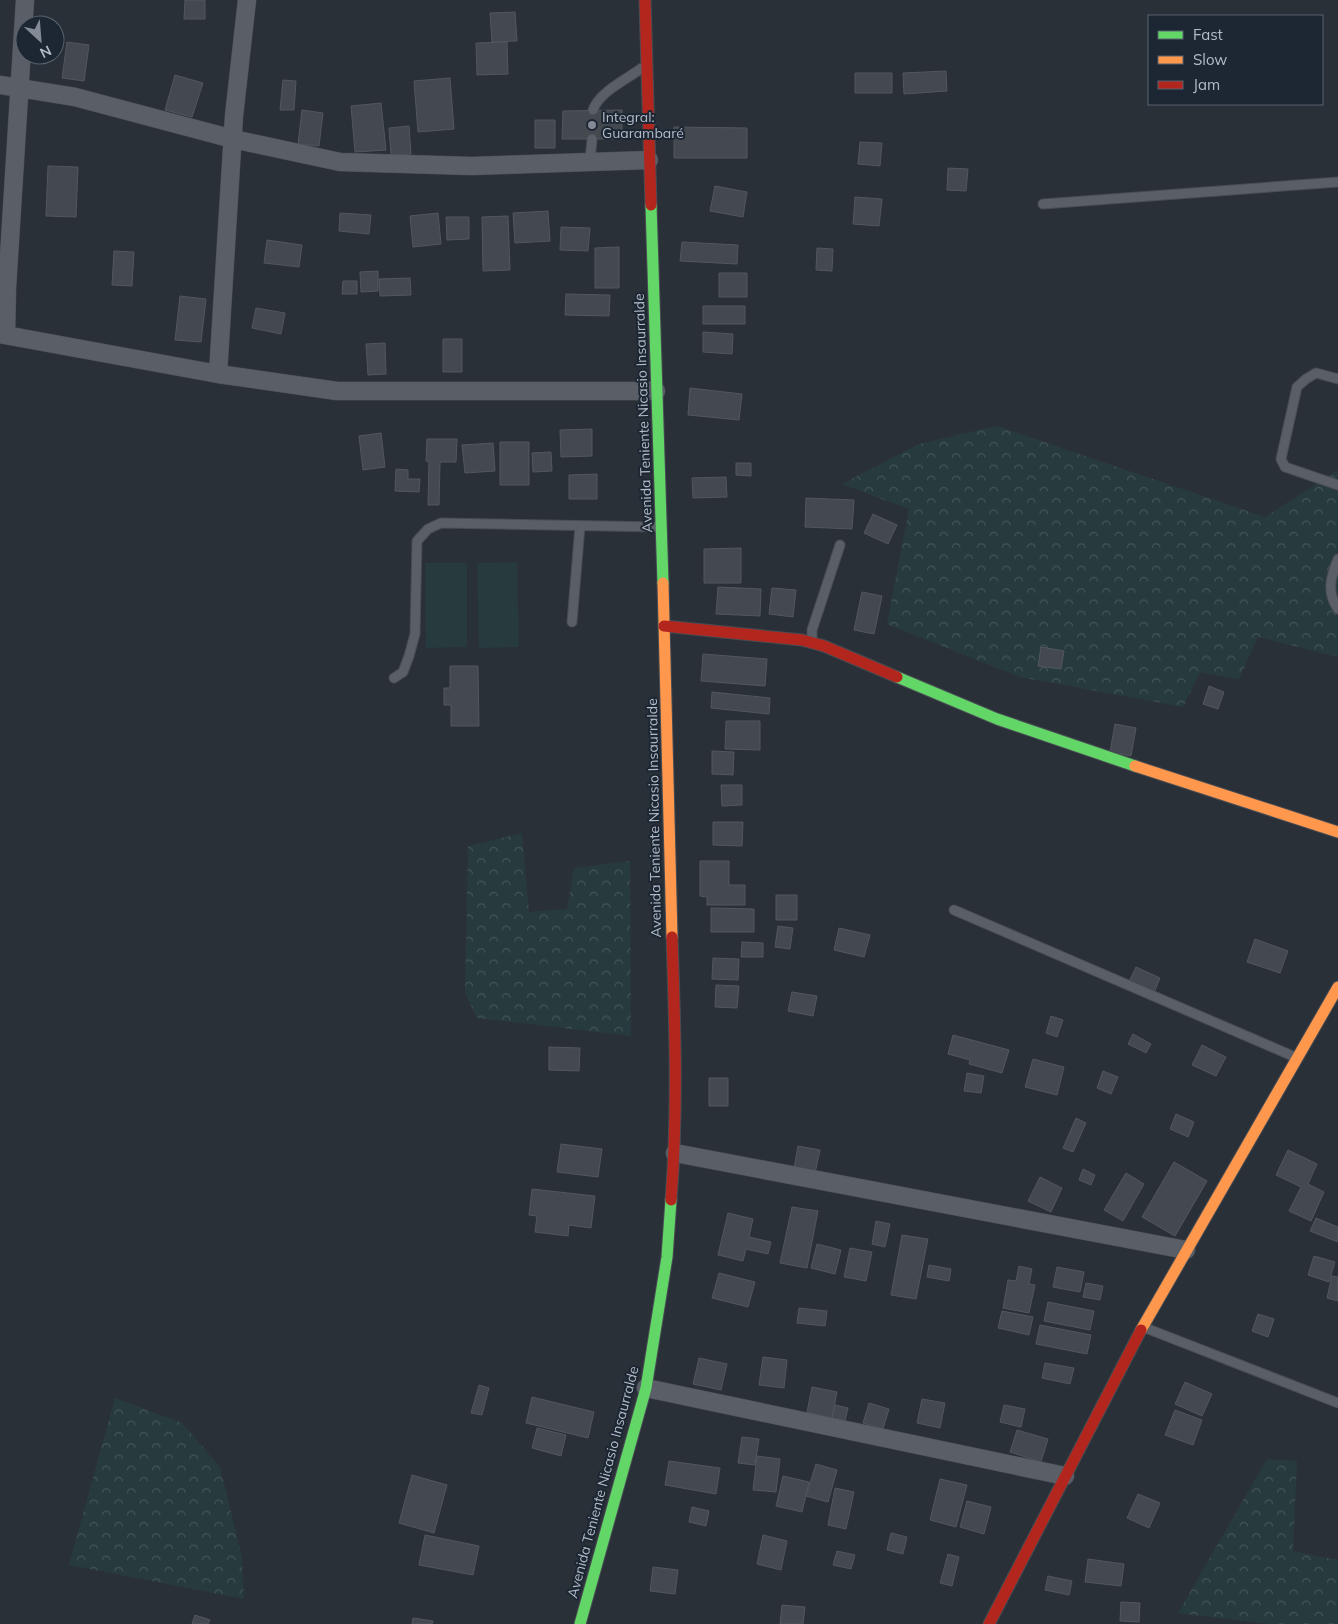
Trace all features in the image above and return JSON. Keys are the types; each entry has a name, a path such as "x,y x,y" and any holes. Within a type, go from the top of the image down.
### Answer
{"main road":[{"name":"Avenida Teniente Nicasio Insaurralde","path":"580,1624 646,1388 667,1256 675,1153 675,1042 662,527 656,391 645,0"},
{"path":"664,626 802,640 824,646 997,718 1135,766 1338,832"},
{"path":"989,1624 1143,1327 1338,987"}],"street":[{"path":"25,0 3,334 218,374 337,391 656,391"},
{"path":"218,374 233,139 247,0"},
{"path":"0,85 75,98 233,139 340,162 471,166 649,160"},
{"path":"675,1153 1186,1250"},
{"path":"646,1388 1065,1476"}],"lane":[{"path":"593,110 595,103 602,95 647,65"},
{"path":"590,162 592,139"},
{"path":"1043,204 1338,182"},
{"path":"1338,379 1316,374 1306,379 1297,387 1281,459 1285,467 1338,485"},
{"path":"394,678 403,672 414,634 417,541 428,528 441,523 662,527"},
{"path":"572,622 580,526"},
{"path":"812,643 812,630 840,545"},
{"path":"1338,559 1330,578 1332,595 1338,609"},
{"path":"954,910 1298,1058"},
{"path":"1143,1327 1338,1403"}],"green space":[{"path":"997,426 1265,517 1338,470 1338,657 1258,637 1239,679 1200,672 1183,707 1020,677 887,624 909,509 842,484 919,444"},
{"path":"517,562 519,647 479,648 477,563"},
{"path":"425,563 467,563 467,647 426,648"},
{"path":"522,833 529,912 567,909 574,868 630,861 631,1036 477,1018 465,993 468,846"},
{"path":"115,1398 182,1423 220,1467 242,1557 244,1599 69,1565"},
{"path":"1267,1459 1297,1461 1293,1551 1338,1560 1338,1624 1269,1624 1178,1613"}],"building":[{"path":"185,0 205,0 205,19 184,19"},
{"path":"515,12 517,41 492,42 490,13"},
{"path":"67,42 89,45 84,81 62,78"},
{"path":"507,42 508,74 477,75 476,43"},
{"path":"946,71 947,91 904,94 903,73"},
{"path":"855,73 892,73 892,93 855,93"},
{"path":"175,75 203,83 192,117 165,110"},
{"path":"450,78 454,129 418,132 414,81"},
{"path":"283,80 296,81 294,110 280,110"},
{"path":"381,103 386,150 355,152 351,106"},
{"path":"302,110 323,113 319,146 298,144"},
{"name":"Integral: Guarambaré","path":"622,110 622,139 562,139 563,111"},
{"path":"535,120 555,120 555,148 535,148"},
{"path":"409,126 411,154 391,155 389,128"},
{"path":"674,127 747,128 747,158 674,158"},
{"path":"860,142 882,143 880,166 858,164"},
{"path":"48,166 78,167 76,217 46,216"},
{"path":"948,168 968,169 966,191 947,190"},
{"path":"715,186 747,192 743,217 710,211"},
{"path":"855,197 882,199 879,226 853,224"},
{"path":"548,211 550,241 515,243 513,213"},
{"path":"340,213 371,215 369,234 339,231"},
{"path":"438,213 441,244 413,247 410,216"},
{"path":"508,216 510,270 483,271 482,217"},
{"path":"446,217 469,217 469,239 447,240"},
{"path":"561,227 590,228 588,251 560,250"},
{"path":"267,240 302,245 299,267 264,263"},
{"path":"682,242 738,245 737,264 680,261"},
{"path":"619,247 619,288 595,288 595,248"},
{"path":"817,248 833,249 832,271 816,270"},
{"path":"114,251 134,252 132,286 112,285"},
{"path":"378,271 378,291 361,292 360,272"},
{"path":"719,273 747,273 747,297 719,297"},
{"path":"410,278 411,295 380,296 379,279"},
{"path":"343,281 357,281 357,294 342,294"},
{"path":"566,294 610,295 609,316 565,315"},
{"path":"180,296 206,299 201,342 175,340"},
{"path":"703,306 745,306 745,324 703,324"},
{"path":"256,308 285,313 281,334 252,328"},
{"path":"703,332 733,334 732,354 703,352"},
{"path":"443,339 462,339 462,372 443,372"},
{"path":"385,343 386,374 368,375 366,344"},
{"path":"690,388 742,394 739,420 688,415"},
{"path":"592,429 592,456 561,457 560,430"},
{"path":"381,433 385,467 363,470 359,436"},
{"path":"427,439 457,439 456,462 440,462 439,505 428,505 429,462 426,461"},
{"path":"500,442 529,442 529,485 500,485"},
{"path":"493,443 495,471 465,473 462,445"},
{"path":"551,452 552,471 533,472 532,453"},
{"path":"736,463 751,463 751,476 736,475"},
{"path":"396,469 408,470 408,479 420,479 419,492 395,491"},
{"path":"597,474 597,499 569,499 569,475"},
{"path":"726,477 727,497 693,498 692,478"},
{"path":"806,498 854,500 852,529 805,527"},
{"path":"873,514 897,525 888,544 864,533"},
{"path":"741,548 741,583 704,583 704,549"},
{"path":"718,587 761,589 760,616 716,614"},
{"path":"772,588 796,590 793,617 769,614"},
{"path":"862,592 882,596 874,634 854,630"},
{"path":"1041,647 1064,651 1061,669 1038,666"},
{"path":"703,654 767,659 765,686 701,681"},
{"path":"450,666 478,666 479,726 451,726 451,705 444,705 444,688 450,688"},
{"path":"1209,686 1224,692 1218,709 1203,704"},
{"path":"712,692 770,698 769,714 711,708"},
{"path":"726,721 760,721 760,750 725,749"},
{"path":"1115,724 1136,728 1131,756 1110,752"},
{"path":"712,751 734,752 733,775 712,774"},
{"path":"721,785 742,785 742,805 722,806"},
{"path":"713,822 743,822 742,846 713,845"},
{"path":"700,861 729,861 729,885 745,885 745,905 707,905 707,897 700,896"},
{"path":"776,895 797,895 797,920 776,920"},
{"path":"711,908 754,909 754,932 711,932"},
{"path":"778,926 793,928 790,949 775,947"},
{"path":"839,928 870,935 864,957 834,950"},
{"path":"1255,939 1288,951 1280,973 1247,962"},
{"path":"742,942 763,943 763,957 741,957"},
{"path":"713,958 739,959 738,980 712,979"},
{"path":"1136,967 1160,978 1153,995 1128,984"},
{"path":"716,985 739,986 737,1008 715,1007"},
{"path":"792,992 817,996 813,1016 788,1011"},
{"path":"1051,1016 1063,1020 1057,1037 1046,1033"},
{"path":"1133,1034 1151,1044 1146,1053 1128,1044"},
{"path":"953,1035 1009,1050 1002,1073 969,1064 970,1060 948,1054"},
{"path":"1202,1045 1226,1057 1216,1076 1192,1065"},
{"path":"549,1047 580,1048 579,1071 549,1070"},
{"path":"1033,1059 1064,1067 1057,1095 1025,1087"},
{"path":"1103,1071 1118,1077 1111,1094 1097,1088"},
{"path":"967,1073 984,1076 981,1093 964,1091"},
{"path":"709,1078 728,1078 728,1106 709,1106"},
{"path":"1176,1114 1194,1122 1188,1137 1170,1129"},
{"path":"1076,1118 1086,1123 1073,1152 1063,1148"},
{"path":"561,1144 602,1149 598,1177 557,1172"},
{"path":"798,1146 820,1150 815,1173 794,1168"},
{"path":"1288,1150 1317,1164 1308,1184 1324,1192 1311,1221 1289,1211 1301,1187 1276,1175"},
{"path":"1174,1162 1207,1181 1175,1236 1142,1217"},
{"path":"1083,1169 1095,1175 1091,1185 1079,1180"},
{"path":"1126,1173 1144,1184 1123,1221 1104,1210"},
{"path":"1040,1177 1062,1188 1051,1212 1028,1201"},
{"path":"532,1189 595,1196 591,1228 569,1225 568,1236 535,1232 537,1216 529,1215"},
{"path":"792,1207 818,1211 807,1268 780,1263"},
{"path":"728,1213 753,1219 749,1237 771,1242 768,1254 746,1249 743,1261 718,1255"},
{"path":"1316,1218 1338,1227 1338,1242 1310,1231"},
{"path":"876,1221 890,1224 885,1247 872,1244"},
{"path":"902,1235 928,1239 916,1299 891,1295"},
{"path":"817,1244 841,1250 835,1274 811,1268"},
{"path":"850,1248 872,1252 866,1281 844,1277"},
{"path":"1314,1256 1335,1262 1329,1282 1308,1275"},
{"path":"929,1265 951,1269 949,1281 927,1277"},
{"path":"1019,1266 1032,1269 1029,1284 1035,1285 1029,1313 1003,1308 1008,1280 1016,1281"},
{"path":"1057,1267 1084,1272 1080,1292 1053,1287"},
{"path":"719,1273 755,1282 748,1307 712,1298"},
{"path":"1332,1276 1338,1277 1338,1301 1327,1298"},
{"path":"1086,1283 1103,1286 1100,1300 1083,1297"},
{"path":"1048,1302 1094,1311 1090,1330 1044,1321"},
{"path":"799,1308 827,1311 825,1326 797,1323"},
{"path":"1002,1311 1033,1317 1029,1335 998,1328"},
{"path":"1258,1314 1274,1319 1268,1337 1252,1331"},
{"path":"1040,1325 1091,1335 1087,1354 1036,1344"},
{"path":"763,1357 787,1360 784,1388 759,1385"},
{"path":"699,1358 727,1364 721,1390 693,1384"},
{"path":"1045,1363 1074,1368 1070,1384 1042,1378"},
{"path":"1185,1382 1212,1394 1202,1416 1175,1404"},
{"path":"479,1385 489,1388 482,1415 471,1413"},
{"path":"812,1387 837,1392 832,1418 807,1412"},
{"path":"532,1397 594,1412 588,1438 526,1423"},
{"path":"922,1399 945,1403 940,1428 917,1423"},
{"path":"869,1403 889,1409 883,1429 863,1423"},
{"path":"835,1405 848,1408 845,1421 832,1418"},
{"path":"1004,1405 1025,1409 1021,1427 1000,1422"},
{"path":"1175,1410 1202,1420 1193,1445 1165,1435"},
{"path":"537,1428 566,1435 561,1456 532,1448"},
{"path":"1017,1430 1048,1439 1041,1462 1010,1452"},
{"path":"742,1437 759,1439 755,1465 738,1463"},
{"path":"757,1456 780,1459 776,1492 753,1490"},
{"path":"669,1461 720,1468 716,1494 665,1485"},
{"path":"816,1464 837,1470 828,1502 806,1496"},
{"path":"412,1475 447,1485 434,1533 399,1523"},
{"path":"783,1476 809,1482 802,1512 776,1506"},
{"path":"940,1479 967,1485 956,1527 930,1520"},
{"path":"835,1488 854,1492 846,1529 828,1525"},
{"path":"1138,1494 1160,1503 1149,1528 1127,1518"},
{"path":"967,1501 991,1507 984,1534 960,1527"},
{"path":"692,1507 709,1511 706,1526 689,1522"},
{"path":"891,1533 907,1537 903,1554 887,1550"},
{"path":"425,1535 479,1546 473,1575 419,1565"},
{"path":"763,1535 787,1541 781,1570 757,1564"},
{"path":"837,1551 855,1555 851,1569 833,1565"},
{"path":"948,1554 959,1557 952,1586 940,1583"},
{"path":"1088,1559 1124,1564 1121,1586 1085,1582"},
{"path":"653,1567 678,1570 675,1594 650,1591"},
{"path":"1048,1576 1072,1581 1069,1595 1045,1590"},
{"path":"1121,1602 1140,1603 1139,1622 1120,1621"},
{"path":"782,1605 805,1607 803,1624 780,1624"},
{"path":"195,1615 210,1620 208,1624 192,1624"},
{"path":"413,1618 433,1621 432,1624 412,1624"}],"traffic: fast":[{"path":"651,205 663,583"},
{"path":"897,677 997,719 1135,766"},
{"path":"580,1624 646,1388 667,1257 671,1200"}],"traffic: slow":[{"path":"663,583 672,937"},
{"path":"1135,766 1338,832"},
{"path":"1141,1330 1338,987"}],"traffic: jam":[{"path":"645,0 651,205"},
{"path":"664,626 802,640 824,646 897,677"},
{"path":"671,1200 675,1101 672,937"},
{"path":"989,1624 1141,1330"}],"place":[{"name":"Integral: Guarambaré","path":"592,125"}]}
